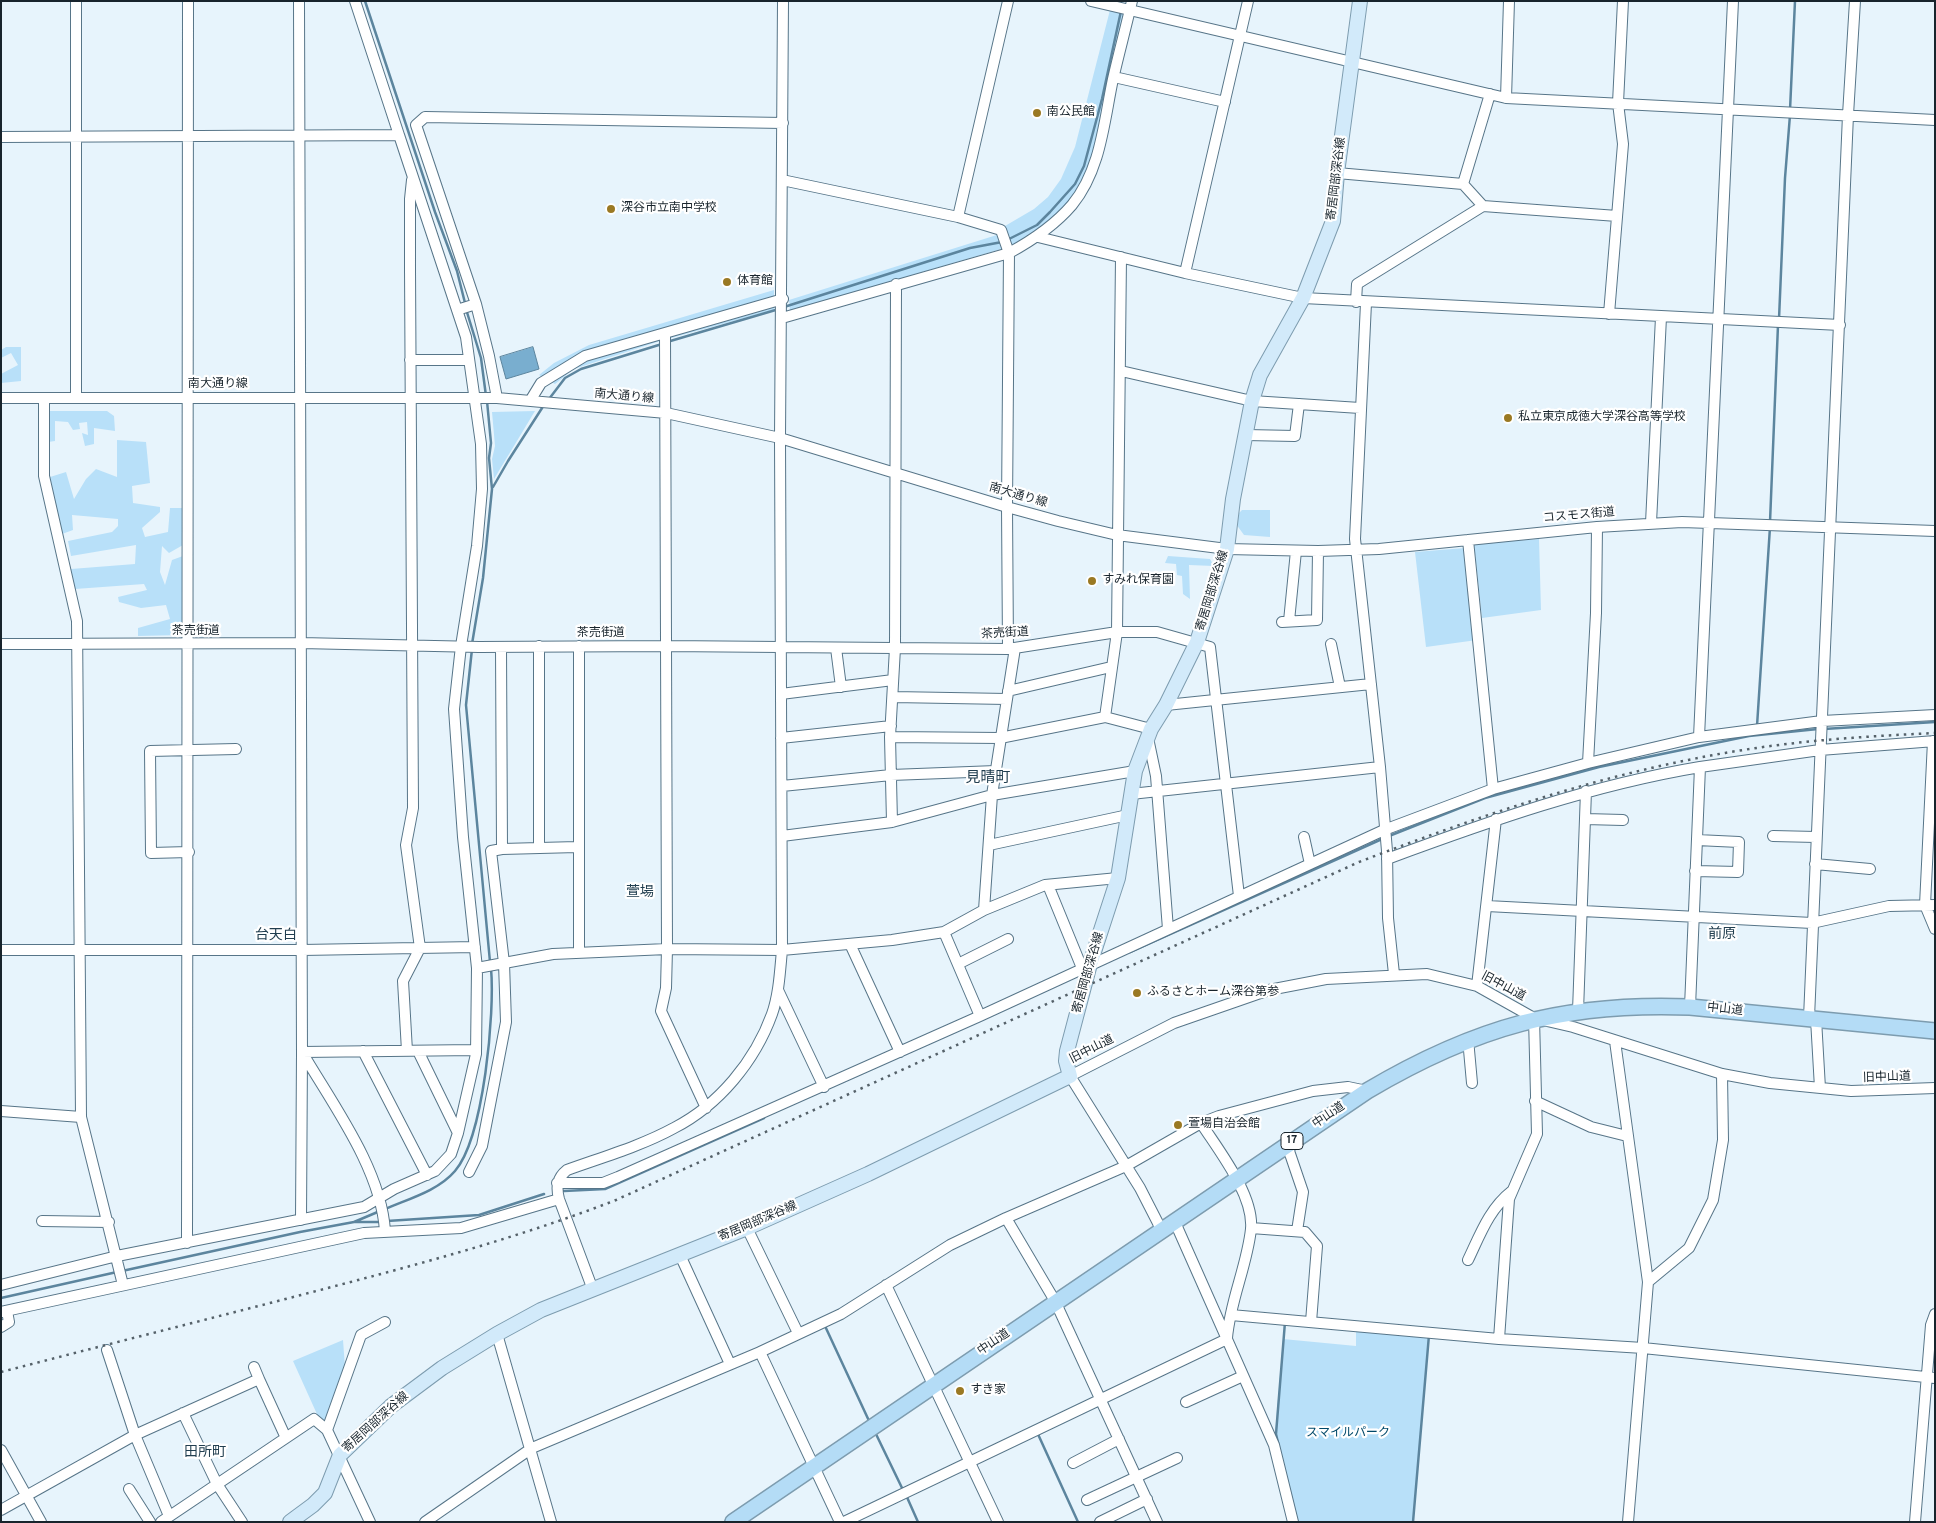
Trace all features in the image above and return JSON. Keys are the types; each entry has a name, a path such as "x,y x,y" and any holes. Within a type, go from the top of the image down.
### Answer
{"highway":[{"name":"中山道","path":"733,1522 1174,1220 1367,1091 1429,1056 1468,1039 1534,1018 1626,1006 1690,1006 1935,1031"}],"main road":[{"name":"寄居岡部深谷線","path":"290,1522 313,1505 325,1493 340,1455 391,1406 442,1368 497,1334 541,1310 747,1228 868,1174 1070,1076 1066,1061 1067,1051 1086,966 1118,878 1135,771 1150,733 1197,642 1227,549 1233,499 1252,401 1260,375 1303,298 1333,221 1337,173 1360,1"}],"street":[{"path":"76,1 78,138 76,398"},
{"path":"187,1243 189,950 187,645 188,1"},
{"path":"299,1 301,1220"},
{"path":"1,1327 9,1322 4,1311 123,1283 364,1233 382,1216 394,1189 435,1171 451,1154 458,1133 476,1050 479,967 475,948 463,837 454,709 477,546 482,490 481,444 466,337 355,1"},
{"path":"593,1290 559,1200 557,1183 567,1170 674,1128 706,1108 744,1066 759,1043 772,1014 778,990 782,950 780,438 783,300 783,1"},
{"path":"958,217 1008,1"},
{"path":"1091,1 1131,6 1241,35 1506,98 1935,120"},
{"path":"1184,273 1248,1"},
{"path":"1506,98 1509,1"},
{"path":"1609,314 1623,144 1618,103 1623,1"},
{"path":"1699,737 1733,1"},
{"path":"1820,1088 1813,1019 1812,923 1832,527 1848,115 1855,1"},
{"path":"782,318 1008,250 1038,236 1055,224 1074,204 1098,154 1131,6"},
{"path":"1114,77 1225,102"},
{"path":"1463,184 1490,94"},
{"path":"497,398 476,304 428,170 416,125 425,117 783,123"},
{"path":"1,137 399,135"},
{"path":"414,175 428,170"},
{"path":"1337,173 1463,184 1483,206"},
{"path":"414,175 410,199 413,808 406,845 420,948 403,981 412,1051 458,1133"},
{"path":"782,180 958,217 1001,230 1008,250 1006,507 1012,649 992,795 984,910"},
{"path":"1394,974 1388,918 1387,859 1380,767 1356,550 1361,302 1357,284 1483,206 1617,216"},
{"path":"1038,236 1184,273 1303,298 1719,321 1840,325"},
{"path":"1105,717 1117,632 1121,258"},
{"path":"892,822 890,736 896,648 896,284"},
{"path":"530,401 541,383 585,356 783,300"},
{"path":"457,310 476,304"},
{"path":"1650,523 1661,317"},
{"path":"665,334 667,949 666,988 661,1011 706,1108"},
{"path":"410,360 470,360"},
{"path":"1121,371 1252,401 1360,408"},
{"name":"南大通り線","path":"1,398 497,398 666,413 780,438 1006,507 1118,534 1227,549"},
{"path":"44,399 44,476 77,621 81,1117 123,1283"},
{"path":"1246,435 1296,436 1299,404"},
{"name":"コスモス街道","path":"1227,549 1356,550 1650,523 1709,522 1935,531"},
{"path":"1588,763 1596,613 1597,527"},
{"path":"1468,540 1493,789"},
{"path":"1296,551 1286,622 1317,620 1318,551"},
{"name":"茶売街道","path":"1,644 187,645 301,643 479,647 666,646 1012,649 1117,632 1166,633 1197,642"},
{"path":"1197,642 1210,647 1239,896"},
{"path":"1331,644 1340,686"},
{"path":"539,646 539,847"},
{"path":"579,646 577,847 579,953"},
{"path":"501,647 502,849"},
{"path":"836,648 842,687"},
{"path":"893,697 1007,695 1111,667"},
{"path":"781,694 894,680"},
{"path":"1166,705 1217,698 1371,684"},
{"path":"557,1183 603,1183 824,1087 1384,830 1493,789 1588,763 1699,737 1822,721 1935,715"},
{"path":"890,736 1000,738 1105,717 1150,733 1157,791 1168,929"},
{"path":"781,738 891,726"},
{"path":"1387,859 1496,819 1586,791 1644,776 1820,750 1934,741 1930,905 1935,929"},
{"path":"189,852 150,853 150,751 236,749"},
{"path":"1131,794 1380,767"},
{"path":"1690,1006 1700,767"},
{"path":"782,786 891,775 996,771"},
{"path":"782,836 892,822 992,795 1135,771"},
{"path":"1578,1011 1586,791"},
{"path":"989,844 1128,815"},
{"path":"1477,986 1496,819"},
{"path":"1585,819 1623,820"},
{"path":"1773,836 1816,837"},
{"path":"1304,837 1310,864"},
{"path":"1695,872 1738,872 1740,842 1697,840"},
{"path":"469,1172 482,1146 506,1022 491,851 539,847 577,847"},
{"path":"1815,864 1870,869"},
{"path":"479,967 553,954 667,949 782,950 850,944 944,932 984,910 1048,885 1118,878"},
{"path":"1048,885 1086,966"},
{"path":"1487,906 1812,923 1889,906 1930,905"},
{"path":"944,932 980,1016"},
{"path":"958,964 1008,939"},
{"path":"850,944 900,1052"},
{"path":"1,950 475,948"},
{"name":"旧中山道","path":"1070,1076 1174,1023 1269,990 1326,978 1427,974 1477,986 1534,1018 1573,1027 1722,1074 1762,1082 1851,1091 1935,1088"},
{"path":"778,990 824,1087"},
{"path":"1499,1339 1509,1199 1537,1134 1534,1018"},
{"path":"1468,1039 1472,1083"},
{"path":"1615,1041 1648,1282 1628,1522"},
{"path":"302,1052 476,1050"},
{"path":"302,1052 374,1179 382,1216"},
{"path":"363,1052 427,1175"},
{"path":"1648,1282 1689,1248 1713,1200 1723,1140 1722,1074"},
{"path":"1070,1076 1126,1166 1161,1229"},
{"path":"425,1522 532,1448 760,1352 842,1314 950,1245 1006,1218 1126,1166 1201,1123 1219,1116 1313,1092 1348,1087 1367,1091"},
{"path":"1535,1101 1591,1127 1627,1136"},
{"path":"1,1111 81,1117"},
{"path":"1201,1123 1237,1178 1248,1207 1251,1228 1227,1339"},
{"path":"1287,1145 1303,1192 1298,1231"},
{"path":"1468,1260 1490,1215 1500,1200 1512,1190"},
{"path":"1,1285 187,1243 364,1207 382,1216 456,1229 559,1200"},
{"path":"1006,1218 1055,1301 1157,1522"},
{"path":"1174,1220 1274,1445 1293,1522"},
{"path":"42,1221 109,1222"},
{"path":"747,1228 798,1333"},
{"path":"1251,1228 1305,1232 1317,1246 1311,1322"},
{"path":"680,1255 730,1364"},
{"path":"886,1285 998,1522"},
{"path":"1915,1522 1932,1377 1935,1314"},
{"path":"1231,1315 1499,1339 1643,1348 1932,1377"},
{"path":"327,1430 360,1335 385,1322"},
{"path":"497,1334 532,1448 551,1522"},
{"path":"844,1522 1227,1339"},
{"path":"107,1350 165,1519 314,1419 327,1430 370,1522"},
{"path":"760,1352 840,1522"},
{"path":"254,1367 286,1438"},
{"path":"1186,1402 1243,1376"},
{"path":"1,1510 135,1435 259,1379"},
{"path":"183,1413 217,1484 242,1522"},
{"path":"1073,1463 1119,1440"},
{"path":"1,1450 41,1522"},
{"path":"1087,1500 1177,1458"},
{"path":"129,1489 150,1522"},
{"path":"1100,1522 1147,1499"}],"green space":[{"path":"1110,10 1126,15 1106,111 1100,137 1083,182 1066,208 1051,222 1008,247 790,311 789,300 1000,234 1003,242 1010,238 1005,226 1034,209 1048,197 1061,179 1075,147"},
{"path":"774,290 774,310 660,341 574,369 555,384 539,375 554,363 589,345"},
{"path":"6,347 21,347 21,381 1,383 1,374 18,365 11,353 1,358 1,350"},
{"path":"49,411 107,411 114,416 115,431 94,428 94,444 85,446 82,433 88,435 87,422 79,423 80,429 73,430 68,422 55,421 55,441 48,442"},
{"path":"535,411 494,479 492,459 495,446 492,412"},
{"path":"117,440 146,442 150,483 132,486 133,503 160,507 160,512 142,528 145,537 168,532 170,508 182,508 183,545 169,553 162,546 160,572 165,585 172,560 183,556 184,632 181,635 138,636 138,628 170,619 166,605 141,608 119,602 118,597 147,590 144,584 75,589 71,569 135,564 136,545 71,556 68,541 112,532 118,526 118,519 72,515 73,530 62,534 50,477 66,472 74,499 86,479 96,469 117,477"},
{"path":"1242,510 1270,510 1270,537 1244,535 1236,524 1237,515"},
{"path":"1539,539 1541,610 1482,618 1474,544"},
{"path":"1465,548 1477,640 1426,647 1415,552"},
{"path":"1168,556 1210,559 1214,566 1189,565 1190,599 1183,594 1182,576 1177,575 1176,564 1165,563"},
{"name":"スマイルパーク","path":"1356,1327 1429,1333 1413,1522 1293,1522 1274,1445 1283,1339 1356,1346"},
{"path":"343,1340 345,1367 327,1420 321,1423 293,1361"}],"shaded area":[{"path":"533,347 539,369 506,379 500,357"}],"waterway":[{"path":"365,1 435,212 457,271 465,303"},
{"path":"1790,110 1795,1"},
{"path":"1007,240 1037,225 1075,184 1084,166 1102,99 1121,11"},
{"path":"1779,319 1785,178 1790,115"},
{"path":"784,307 970,248 1002,242"},
{"path":"466,309 481,358 486,396"},
{"path":"667,342 779,309"},
{"path":"1770,522 1778,325"},
{"path":"549,399 565,378 581,369 662,344"},
{"path":"472,644 483,578 492,489 489,458 491,443 487,401"},
{"path":"493,487 544,405"},
{"path":"1757,726 1770,527"},
{"path":"472,649 466,705 490,962"},
{"path":"1824,729 1935,722"},
{"path":"1389,836 1485,798 1599,767 1749,736 1818,729"},
{"path":"1130,952 1382,839"},
{"path":"385,1209 422,1194 440,1184 455,1171 465,1154 480,1103 485,1073 491,1014 491,968"},
{"path":"564,1191 605,1189 764,1118"},
{"path":"387,1221 479,1215 544,1194"},
{"path":"354,1222 380,1211"},
{"path":"122,1271 300,1232 354,1222 382,1222"},
{"path":"1,1298 117,1272"},
{"path":"1278,1443 1276,1434 1285,1322"},
{"path":"825,1326 870,1423"},
{"path":"1413,1522 1429,1335"},
{"path":"875,1432 903,1490"},
{"path":"1037,1432 1078,1522"},
{"path":"906,1495 918,1522"}],"railway":[{"path":"1,1372 421,1263 538,1228 616,1200 1359,862 1500,811 1596,782 1693,759 1743,750 1863,737 1935,733"}],"place":[{"name":"南公民館","path":"1037,113"},
{"name":"深谷市立南中学校","path":"611,209"},
{"name":"体育館","path":"727,282"},
{"name":"私立東京成徳大学深谷高等学校","path":"1508,418"},
{"name":"すみれ保育園","path":"1092,581"},
{"name":"ふるさとホーム深谷第参","path":"1137,993"},
{"name":"萱場自治会館","path":"1178,1125"},
{"name":"すき家","path":"960,1391"}],"district":[{"name":"見晴町","path":"988,779"},
{"name":"萱場","path":"640,893"},
{"name":"前原","path":"1722,935"},
{"name":"台天白","path":"276,936"},
{"name":"田所町","path":"205,1453"}]}
